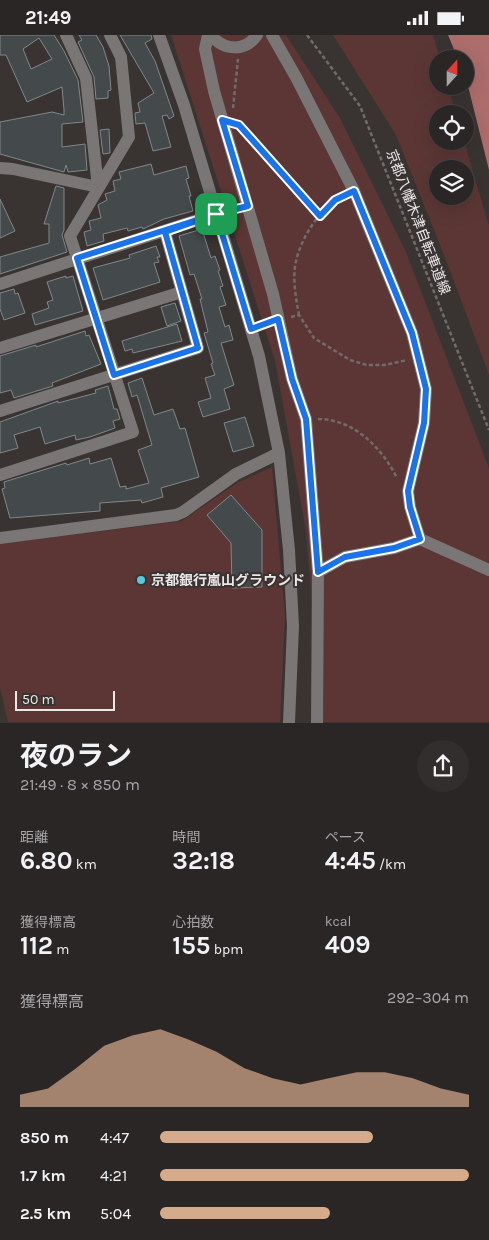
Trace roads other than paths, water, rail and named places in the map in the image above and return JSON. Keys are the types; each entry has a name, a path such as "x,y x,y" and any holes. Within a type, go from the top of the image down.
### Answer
{"street":[{"path":"66,35 86,78 98,187"},
{"path":"0,475 133,432 70,236 129,137 121,57 110,35"},
{"path":"159,35 184,105 259,356 279,453 289,550 293,626 289,723"},
{"path":"257,35 247,45 240,47 224,46 210,35 205,49 273,294 292,379 306,419 318,572 317,723"},
{"path":"272,35 297,79 354,191 412,333 426,389 426,407 408,491 410,507 420,539"},
{"path":"0,168 98,187"},
{"path":"0,284 216,214"},
{"path":"0,411 198,348 165,232"},
{"path":"0,347 182,292"},
{"path":"0,538 176,515 236,474 279,453"},
{"path":"318,572 345,557 394,548 420,539 489,570"}],"place":[{"name":"京都銀行嵐山グラウンド","path":"141,580"}]}
